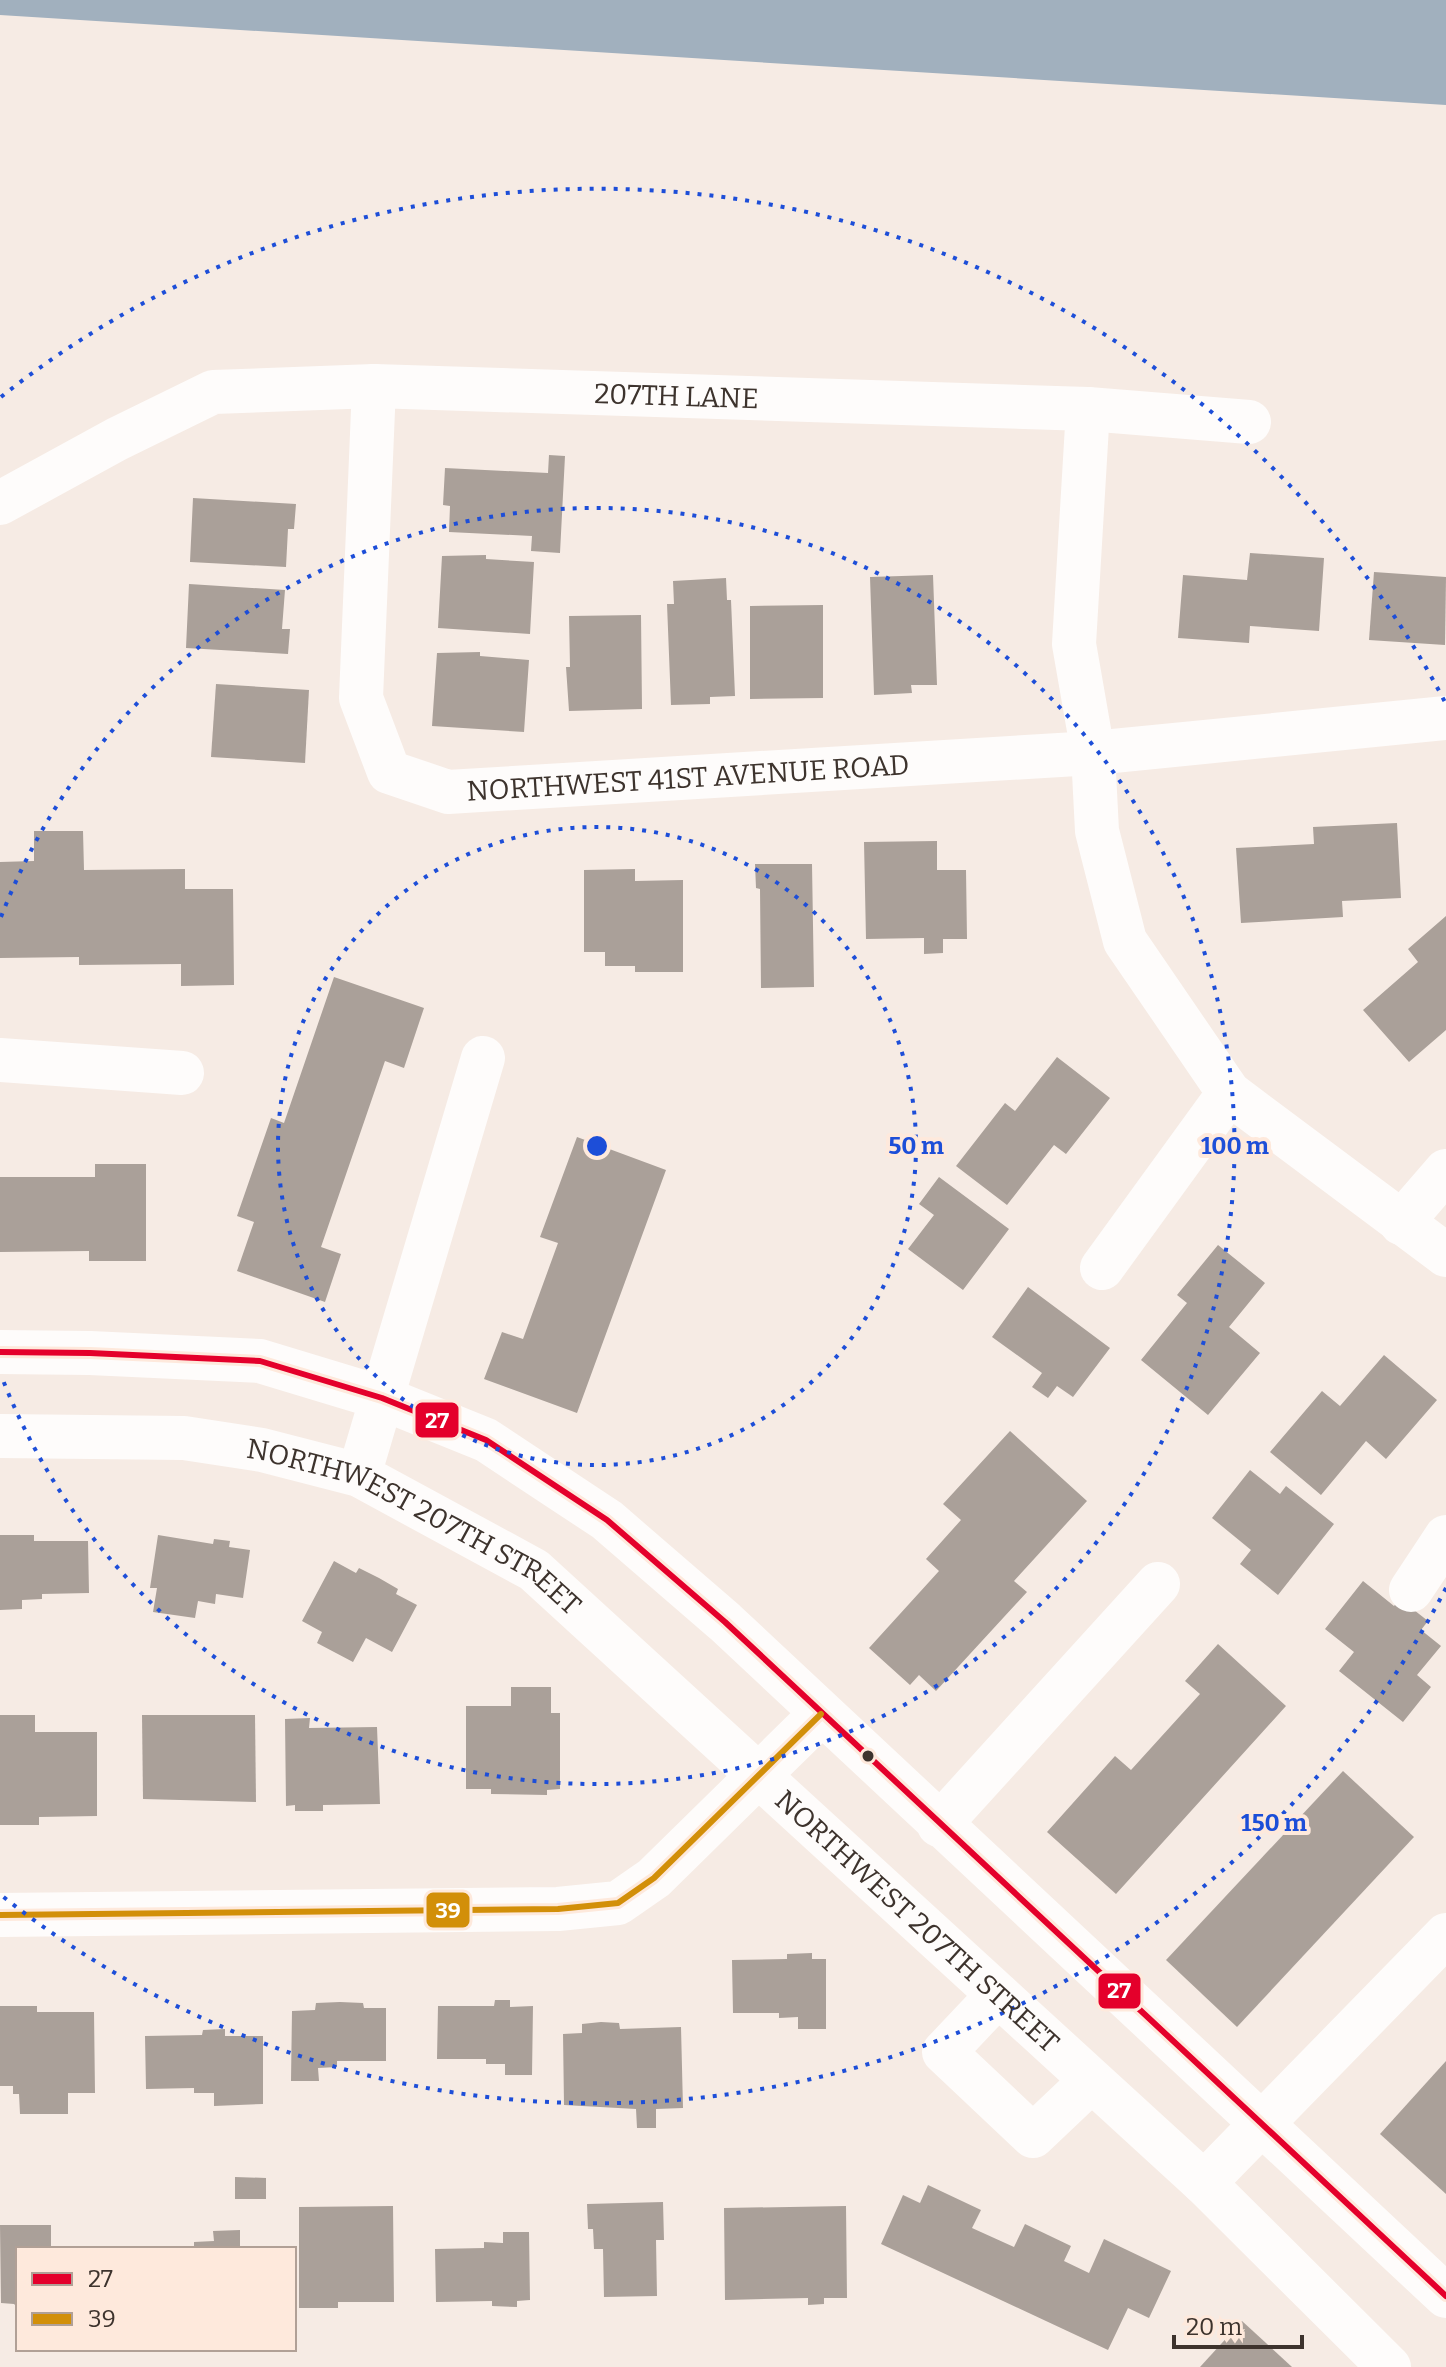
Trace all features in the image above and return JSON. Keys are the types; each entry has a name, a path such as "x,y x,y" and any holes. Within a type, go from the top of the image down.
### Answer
{"street":[{"name":"207TH LANE","path":"0,503 117,439 213,392 374,386 1088,409 1249,422"},
{"name":"NORTHWEST 41ST AVENUE ROAD","path":"374,386 361,698 389,772 448,792 1093,753 1446,718"},
{"path":"1088,409 1074,644 1093,753 1097,831 1125,941 1229,1093 1446,1255"},
{"path":"359,1475 483,1058"},
{"path":"0,1060 182,1073"},
{"path":"1102,1268 1229,1093"},
{"path":"1401,1223 1446,1171"},
{"path":"0,1352 260,1361 382,1398 486,1440 607,1520 725,1622 1260,2126 1446,2296"},
{"name":"NORTHWEST 207TH STREET","path":"0,1436 184,1438 262,1450 359,1475 534,1570 1204,2183 1389,2367"},
{"path":"1411,1590 1446,1537"},
{"path":"939,1825 1158,1584"},
{"path":"0,1915 558,1909 618,1903 654,1878 821,1714"},
{"path":"1204,2183 1446,1935"},
{"path":"998,1995 944,2052 1033,2136 1091,2081"}],"water":[{"path":"0,0 1446,0 1446,105 0,15"}],"building":[{"path":"549,455 565,456 560,553 531,551 532,536 449,532 450,506 443,505 445,468 548,473"},
{"path":"193,498 296,504 294,529 288,529 286,567 190,562"},
{"path":"1250,553 1324,558 1319,631 1250,626 1249,643 1178,638 1183,575 1247,580"},
{"path":"486,555 486,559 534,562 530,634 438,628 442,556"},
{"path":"1374,572 1446,577 1445,645 1369,640"},
{"path":"933,575 937,685 911,685 912,693 874,695 870,577"},
{"path":"726,578 727,600 731,600 735,696 710,697 710,704 671,705 667,604 674,604 673,581"},
{"path":"189,584 285,590 282,629 290,629 288,654 186,648"},
{"path":"823,605 823,698 750,699 750,606"},
{"path":"641,615 642,709 569,711 566,667 570,667 569,616"},
{"path":"480,652 480,656 529,660 524,732 432,726 437,653"},
{"path":"216,684 309,690 305,763 211,757"},
{"path":"1397,823 1401,898 1342,901 1343,917 1241,923 1236,848 1314,844 1313,827"},
{"path":"34,831 83,831 84,870 185,869 185,889 233,889 234,985 181,986 181,964 79,965 79,957 0,958 0,862 34,861"},
{"path":"937,841 937,870 966,870 967,939 943,939 943,953 924,954 924,938 866,939 864,842"},
{"path":"755,864 812,864 814,987 761,988 760,889 756,888"},
{"path":"635,869 635,881 683,880 683,972 635,972 635,966 605,966 605,952 584,952 584,870"},
{"path":"1446,916 1446,1030 1409,1062 1363,1010 1418,962 1408,949"},
{"path":"334,977 424,1008 404,1068 385,1061 321,1247 341,1254 325,1302 237,1271 254,1222 237,1216 271,1118 284,1123"},
{"path":"1057,1057 1110,1098 1066,1154 1054,1145 1007,1205 956,1166 1005,1103 1015,1111"},
{"path":"577,1137 666,1170 577,1413 484,1379 502,1332 523,1339 558,1243 540,1237"},
{"path":"95,1164 146,1164 146,1261 89,1261 89,1251 0,1252 0,1177 95,1177"},
{"path":"939,1177 1009,1229 963,1290 908,1249 934,1215 919,1204"},
{"path":"1218,1245 1265,1283 1229,1327 1260,1353 1208,1415 1141,1360 1187,1303 1177,1295"},
{"path":"1028,1287 1110,1348 1073,1397 1057,1386 1048,1398 1032,1387 1042,1373 992,1337"},
{"path":"1384,1355 1437,1400 1386,1459 1366,1441 1321,1495 1270,1452 1322,1391 1340,1406"},
{"path":"1010,1431 1087,1501 1014,1581 1027,1592 936,1691 919,1675 910,1685 869,1648 939,1571 926,1559 961,1520 943,1504"},
{"path":"1250,1470 1280,1494 1286,1486 1334,1524 1278,1595 1240,1564 1251,1550 1212,1518"},
{"path":"0,1535 34,1535 34,1541 88,1541 89,1593 42,1594 42,1599 22,1600 22,1609 0,1610"},
{"path":"158,1535 213,1544 214,1539 230,1541 229,1547 250,1550 243,1598 216,1594 215,1604 198,1601 195,1618 153,1612 157,1588 150,1588"},
{"path":"334,1561 356,1573 359,1568 379,1578 398,1589 396,1594 417,1605 392,1652 366,1638 353,1662 317,1643 322,1632 302,1621"},
{"path":"1363,1581 1394,1606 1400,1599 1428,1621 1421,1630 1441,1646 1417,1675 1431,1687 1403,1722 1339,1671 1354,1652 1325,1629"},
{"path":"1218,1644 1286,1706 1116,1894 1047,1832 1115,1756 1131,1770 1200,1694 1185,1681"},
{"path":"511,1687 551,1687 551,1713 560,1713 560,1789 547,1790 547,1795 491,1794 491,1789 466,1789 466,1706 511,1706"},
{"path":"0,1715 35,1715 35,1732 97,1732 97,1816 39,1817 39,1825 0,1825"},
{"path":"142,1715 255,1715 256,1802 143,1799"},
{"path":"310,1718 309,1728 377,1727 380,1804 323,1805 323,1811 295,1811 295,1805 286,1806 285,1719"},
{"path":"1343,1771 1414,1837 1237,2027 1166,1960"},
{"path":"812,1953 812,1959 826,1959 826,2029 798,2029 798,2017 779,2018 779,2013 733,2013 732,1960 787,1959 787,1954"},
{"path":"495,2000 510,2000 510,2007 533,2006 532,2075 505,2075 505,2064 486,2064 486,2059 437,2059 438,2006 494,2006"},
{"path":"316,2003 363,2003 364,2008 386,2008 386,2061 337,2061 337,2067 318,2068 319,2081 291,2081 292,2011 315,2010"},
{"path":"0,2006 37,2006 37,2012 94,2012 95,2093 68,2093 68,2114 20,2114 19,2094 13,2094 13,2086 0,2086"},
{"path":"619,2023 620,2029 681,2027 683,2108 656,2109 656,2128 637,2128 636,2109 564,2105 563,2034 582,2033 582,2024"},
{"path":"225,2029 225,2036 263,2036 263,2104 214,2106 214,2093 194,2093 194,2088 146,2089 145,2036 202,2035 203,2030"},
{"path":"1446,2061 1446,2194 1380,2134"},
{"path":"235,2177 266,2178 266,2199 235,2199"},
{"path":"928,2185 981,2210 972,2228 1014,2247 1025,2224 1071,2246 1064,2261 1089,2273 1104,2239 1171,2271 1149,2318 1128,2308 1108,2350 881,2244 903,2195 920,2203"},
{"path":"663,2202 664,2240 656,2240 657,2296 604,2297 603,2249 594,2249 593,2229 588,2229 587,2204"},
{"path":"393,2206 394,2302 338,2302 338,2308 299,2308 299,2207"},
{"path":"846,2206 847,2298 824,2298 824,2304 808,2305 808,2298 725,2300 724,2208"},
{"path":"0,2225 51,2225 51,2247 16,2247 16,2306 1,2303"},
{"path":"240,2230 240,2247 194,2247 194,2242 214,2241 213,2231"},
{"path":"503,2232 529,2232 530,2300 517,2301 517,2307 492,2306 492,2301 436,2302 435,2249 484,2248 484,2242 503,2243"},
{"path":"1242,2321 1292,2367 1200,2367"}],"transit line":[{"name":"27","path":"0,1352 260,1361 382,1398 486,1440 607,1520 725,1622 1446,2296"},
{"name":"39","path":"0,1915 558,1909 618,1903 654,1878 821,1714"}]}
